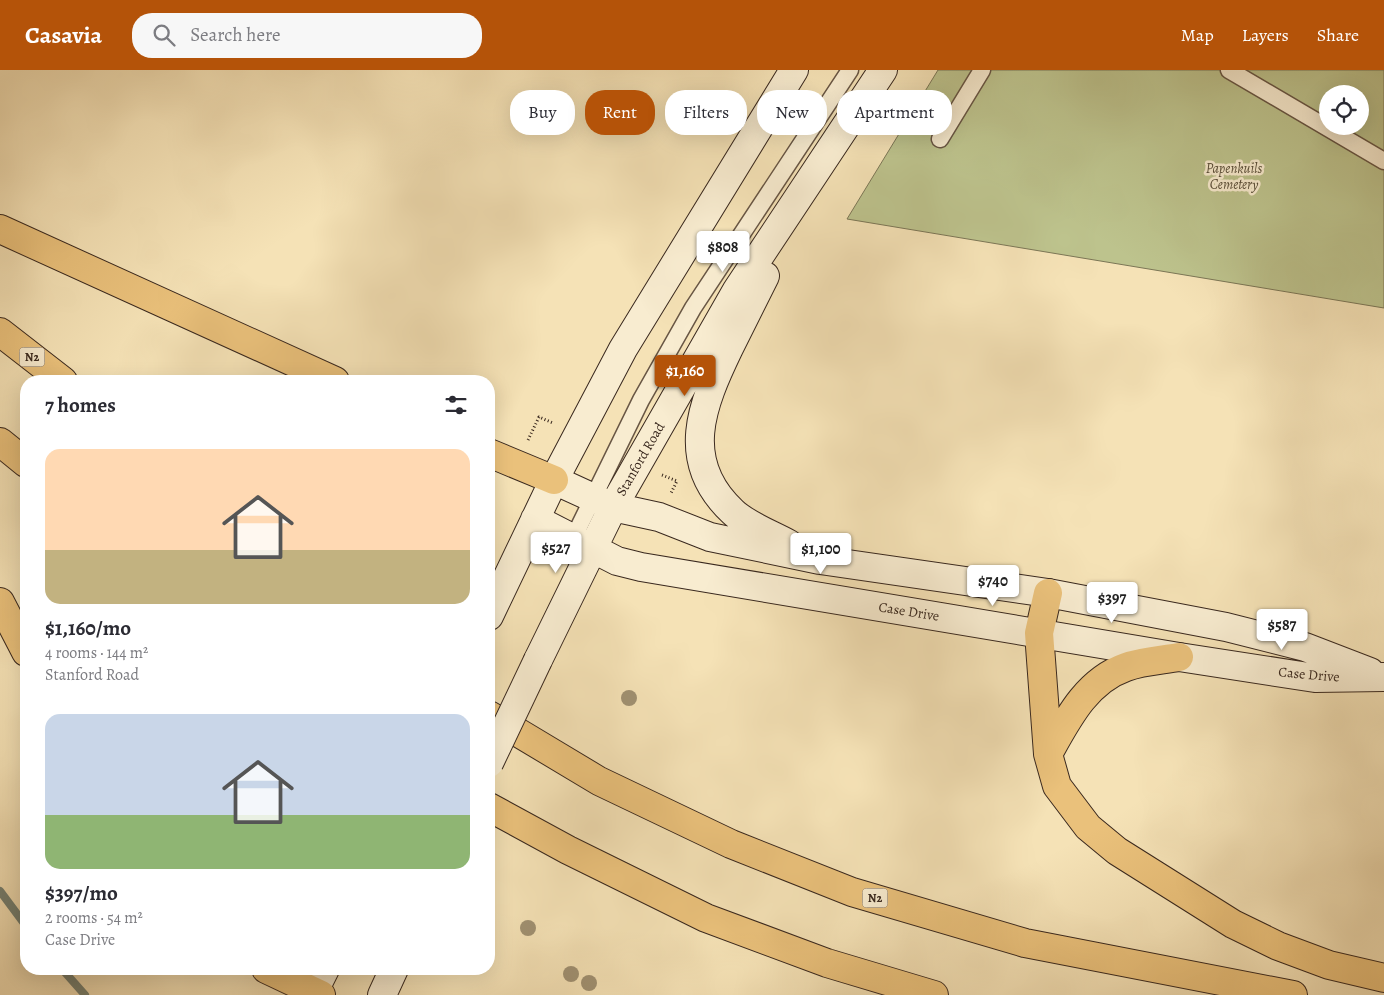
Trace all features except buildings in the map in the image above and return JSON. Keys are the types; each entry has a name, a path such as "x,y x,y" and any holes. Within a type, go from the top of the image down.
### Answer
{"highway":[{"path":"0,229 322,375"},
{"name":"N2","path":"0,332 55,375"},
{"path":"0,442 20,458"},
{"path":"495,455 554,480"},
{"path":"1048,593 1038,633 1048,754 1057,786 1088,827 1117,851 1225,919 1278,946 1329,965 1384,978"},
{"path":"0,602 20,640"},
{"path":"1048,754 1082,698 1095,686 1126,667 1179,657"},
{"name":"N2","path":"495,719 599,782 731,844 852,892 1025,943 1293,995"},
{"path":"495,810 568,850 706,918 827,963 934,995"},
{"path":"282,975 318,988"}],"main road":[{"path":"495,603 554,480 623,349 794,70"},
{"name":"Stanford Road","path":"495,750 538,660 583,544 603,502 737,290 883,70"},
{"path":"810,182 712,382 699,428 700,452 706,470 716,493 732,512 745,521 820,560"},
{"name":"Case Drive","path":"554,480 603,502 659,517 710,537 820,560 1048,593 1226,627 1306,647 1384,677"},
{"name":"Case Drive","path":"535,519 617,561 641,567 1315,678 1384,677"},
{"path":"382,995 391,975"}],"lane":[{"path":"603,502 641,400 693,308 850,70"},
{"path":"940,139 982,70"},
{"path":"1229,70 1384,161"}],"green space":[{"name":"Papenkuils Cemetery","path":"938,70 1384,70 1384,308 847,219 898,135 952,135 952,90 926,90"}],"waterway":[{"path":"0,891 20,918"},
{"path":"67,975 85,995"}]}
